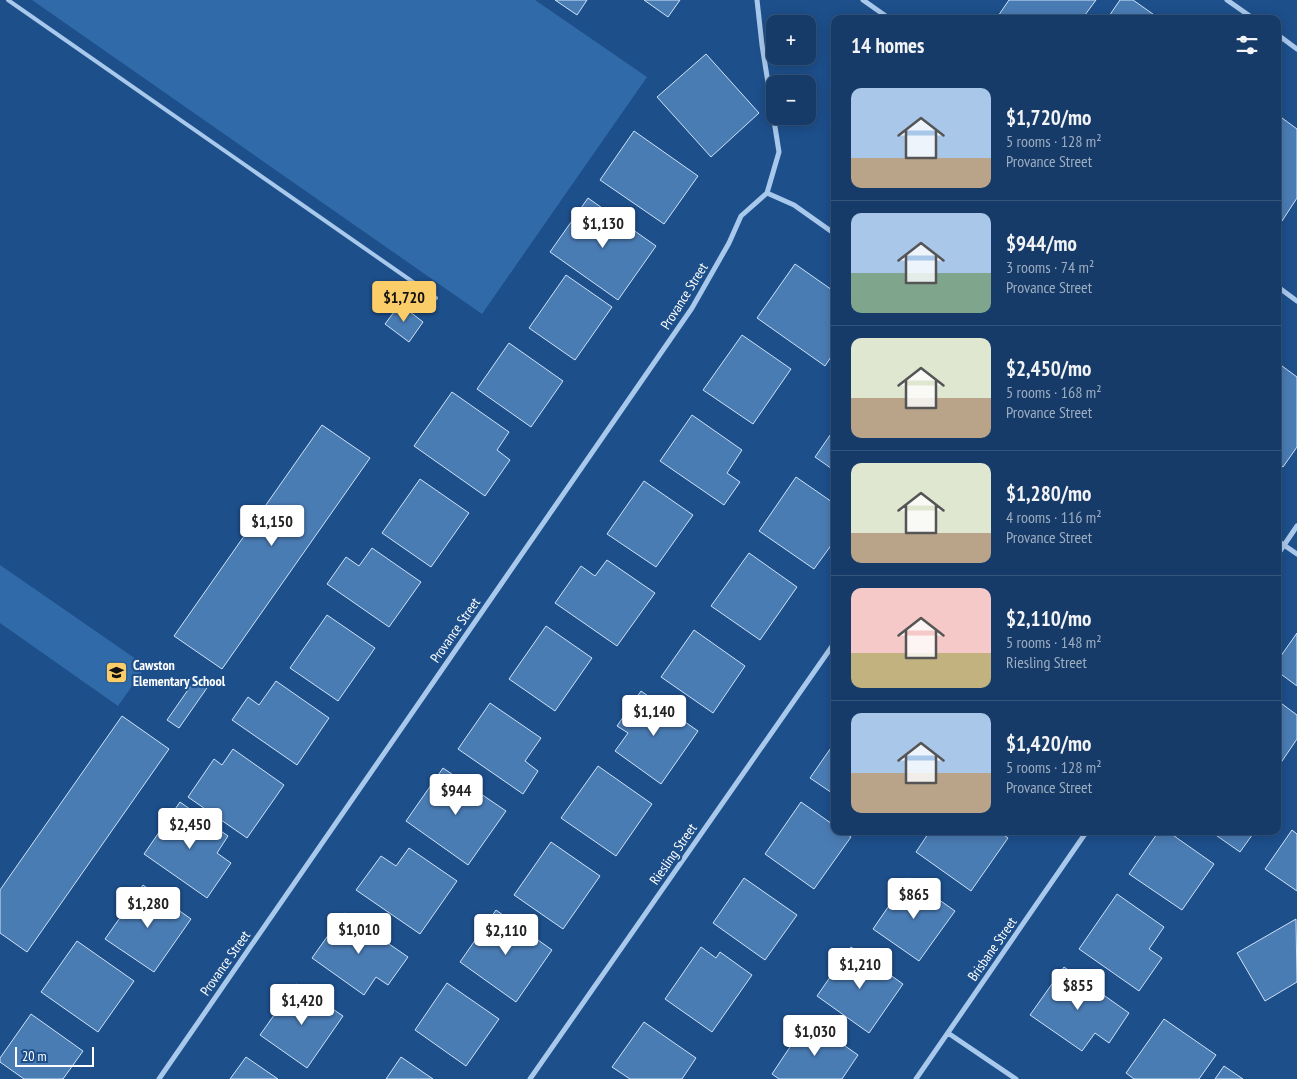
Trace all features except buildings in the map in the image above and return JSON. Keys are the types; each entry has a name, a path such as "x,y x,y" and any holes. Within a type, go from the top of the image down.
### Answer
{"street":[{"path":"757,0 779,152 767,193 794,205 831,231"},
{"path":"863,0 884,15"},
{"path":"1227,0 1248,15"},
{"path":"1281,37 1297,49"},
{"name":"Provance Street","path":"159,1079 692,308 729,244 741,216 767,193"},
{"path":"1281,289 1297,300"},
{"path":"1281,550 1297,526"},
{"path":"1281,544 1297,554"},
{"name":"Riesling Street","path":"530,1079 831,648"},
{"name":"Brisbane Street","path":"916,1079 1084,835"},
{"path":"948,1032 1016,1079"}],"lane":[{"path":"8,0 436,298"}],"shaded area":[{"path":"32,0 535,0 647,77 482,314"},
{"path":"0,565 146,666 118,706 0,623"}],"place":[{"name":"Cawston Elementary School","path":"117,673"}]}
